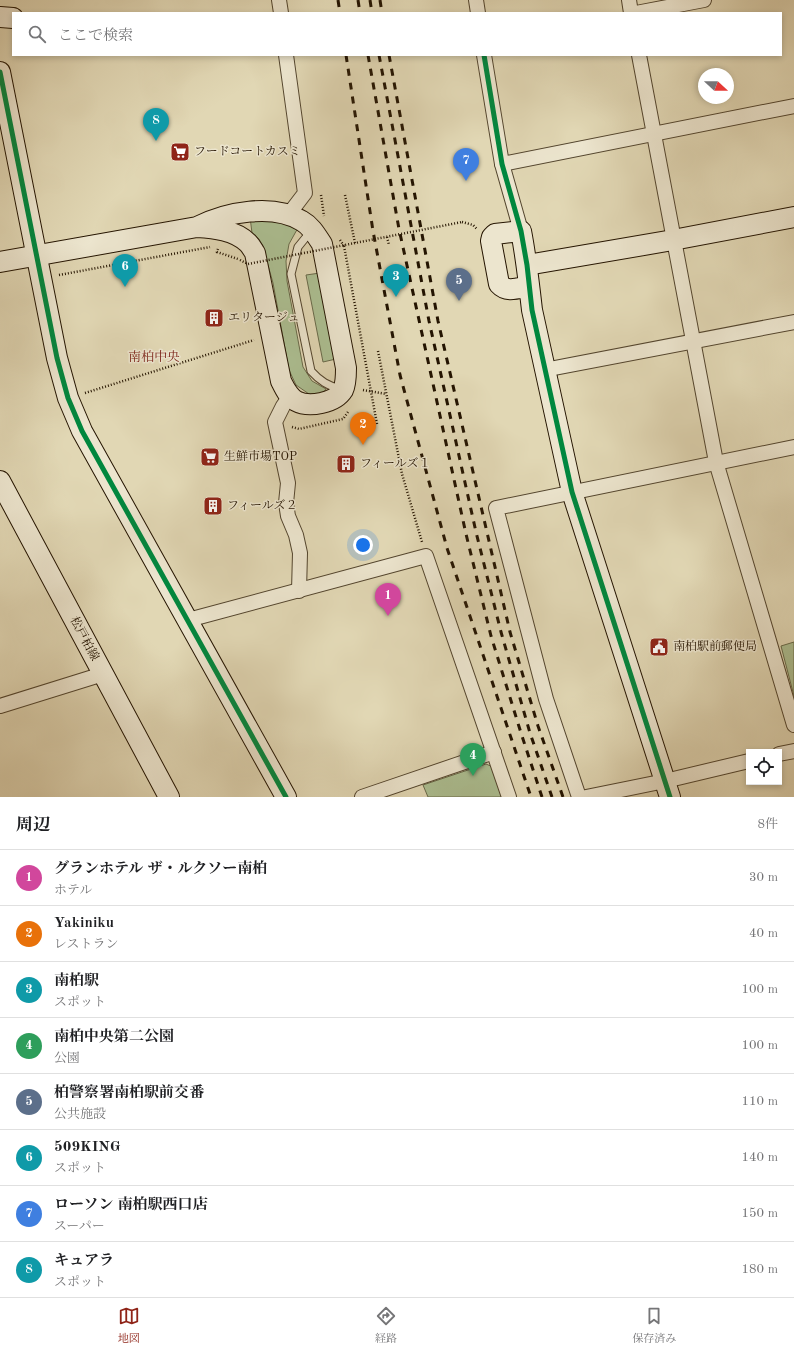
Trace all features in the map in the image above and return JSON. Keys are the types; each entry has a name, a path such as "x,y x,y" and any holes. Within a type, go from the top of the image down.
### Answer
{"street":[{"path":"279,0 280,12"},
{"path":"476,0 478,12"},
{"path":"629,0 631,12"},
{"path":"641,12 704,0"},
{"path":"0,18 12,18"},
{"path":"286,56 304,193 289,214"},
{"path":"484,56 502,164 521,231 527,265 532,310 572,492 668,789"},
{"path":"639,56 716,462 794,725"},
{"path":"0,72 57,358 68,398 82,431 286,797"},
{"path":"502,164 794,106"},
{"path":"0,262 197,227 214,228 238,236 248,243 255,253 281,381 285,391 297,401 313,404 329,400 343,390 346,377 346,368 340,330 318,223 303,221 289,214 274,211 257,211 213,219 197,227"},
{"path":"527,265 673,240 794,217"},
{"path":"521,231 495,234 491,241 499,284 508,290 529,286"},
{"path":"544,370 794,322"},
{"path":"290,396 275,422 288,483 286,503 288,516 296,535 300,553 299,591"},
{"path":"579,797 546,699 496,508 794,447"},
{"name":"松戸柏線","path":"0,481 169,797"},
{"path":"188,620 426,556 509,797"},
{"path":"0,706 103,674"},
{"path":"782,753 794,751"},
{"path":"362,797 494,752"},
{"path":"586,797 668,789 746,762"}],"lane":[{"path":"318,223 298,247 291,274 311,371 322,382 343,390"}],"path":[{"path":"318,223 320,190"},
{"path":"345,195 355,243"},
{"path":"218,249 217,252 248,264 462,222"},
{"path":"387,236 389,245"},
{"path":"344,246 377,424"},
{"path":"68,398 255,339"},
{"path":"378,351 402,474 426,556"},
{"path":"363,390 386,394"}],"green space":[{"path":"250,217 299,226 289,244 286,261 287,281 303,367 312,381 326,389 322,394 309,394 296,385 289,370 273,283 263,247 259,239 252,233"},
{"path":"320,273 336,359 323,362 306,275"},
{"path":"794,642 794,696 781,646"},
{"path":"486,764 493,767 503,797 428,797 423,785"}],"railway":[{"path":"338,0 340,12"},
{"path":"358,0 360,12"},
{"path":"370,0 372,12"},
{"path":"380,0 382,12"},
{"path":"346,56 373,231 400,375 447,548 531,797"},
{"path":"368,56 399,229 466,534 491,636 542,797"},
{"path":"379,56 429,321 476,532 501,632 530,733 552,797"},
{"path":"389,56 438,321 510,632 538,726 563,797"}],"cycle path":[{"path":"484,56 502,164 521,231 527,265 532,310 572,492 670,797"},
{"path":"0,72 57,358 68,398 82,431 286,797"}],"place":[{"name":"キュアラ","path":"156,141"},
{"name":"フードコートカスミ","path":"180,152"},
{"name":"ローソン 南柏駅西口店","path":"466,181"},
{"name":"509KING","path":"125,287"},
{"name":"南柏駅","path":"396,297"},
{"name":"柏警察署南柏駅前交番","path":"459,301"},
{"name":"エリタージュ","path":"214,318"},
{"name":"Yakiniku","path":"363,445"},
{"name":"生鮮市場TOP","path":"210,457"},
{"name":"フィールズ１","path":"346,464"},
{"name":"フィールズ２","path":"213,506"},
{"name":"グランホテル ザ・ルクソー南柏","path":"388,616"},
{"name":"南柏駅前郵便局","path":"659,647"},
{"name":"南柏中央第二公園","path":"473,776"}],"district":[{"name":"南柏中央","path":"154,357"}]}
